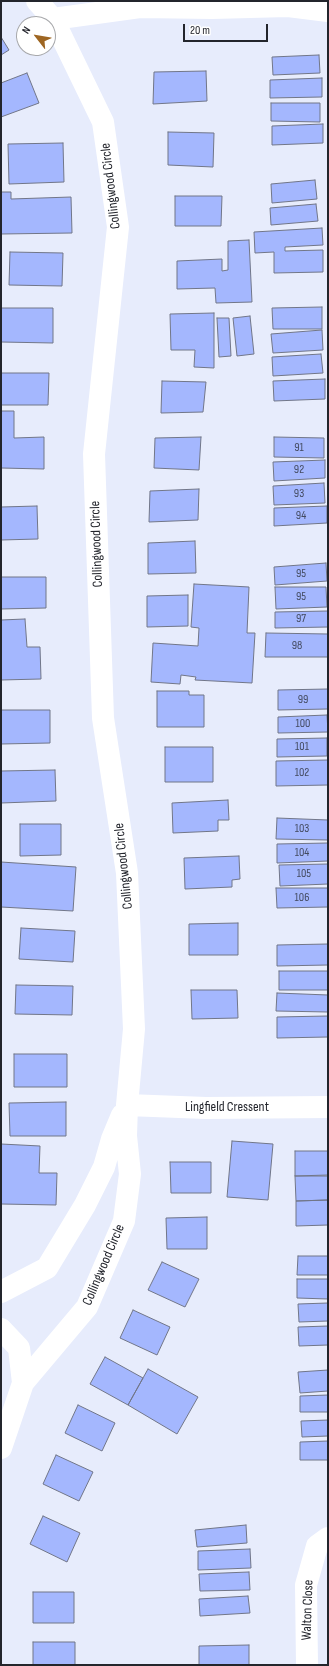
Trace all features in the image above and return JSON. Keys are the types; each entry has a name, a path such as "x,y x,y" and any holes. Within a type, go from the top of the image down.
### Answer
{"street":[{"name":"Collingwood Circle","path":"37,1 50,16"},
{"path":"56,20 140,7 212,8 288,6 328,11"},
{"name":"Collingwood Circle","path":"1,1448 23,1383 87,1307 124,1221 130,1174 126,1136 127,1105 134,1029 128,880 103,718 94,454 118,227 103,122 56,26"},
{"name":"Collingwood Circle","path":"1,1292 47,1268 85,1205 104,1167 112,1139 127,1105"},
{"name":"Lingfield Cressent","path":"127,1105 206,1108 328,1107"},
{"path":"1,1328 19,1348 23,1383 1,1397"},
{"name":"Walton Close","path":"308,1665 306,1585 317,1546 328,1538"}],"building":[{"path":"1,37 9,50 1,55"},
{"path":"319,55 320,73 273,75 272,57"},
{"path":"206,71 207,101 153,104 154,72"},
{"path":"27,73 39,103 1,117 1,83"},
{"path":"322,78 322,97 270,98 270,80"},
{"path":"271,103 320,103 320,122 271,121"},
{"path":"323,124 323,143 272,145 272,126"},
{"path":"168,132 214,133 213,167 168,165"},
{"path":"63,143 64,182 9,184 8,144"},
{"path":"315,180 317,199 272,203 271,184"},
{"path":"1,192 11,192 11,199 71,197 72,233 1,234"},
{"path":"175,196 222,196 221,226 175,226"},
{"path":"316,204 318,221 271,225 270,208"},
{"path":"322,228 323,245 285,247 285,251 323,250 323,272 274,273 274,252 255,253 254,232"},
{"path":"249,240 252,302 216,303 215,288 177,289 177,261 222,259 222,271 228,270 228,241"},
{"path":"10,252 63,253 62,286 9,285"},
{"path":"322,307 322,329 273,329 272,308"},
{"path":"1,308 53,308 53,343 1,342"},
{"path":"214,313 214,368 194,367 195,350 171,350 170,314"},
{"path":"250,316 254,354 237,356 233,318"},
{"path":"217,318 229,318 231,356 219,357"},
{"path":"322,330 323,350 273,353 271,334"},
{"path":"321,354 323,373 273,376 272,357"},
{"path":"1,373 49,373 48,405 1,405"},
{"path":"325,379 325,399 274,401 273,381"},
{"path":"162,381 206,382 203,412 161,413"},
{"path":"1,411 14,411 14,438 44,437 44,469 1,468"},
{"path":"201,437 199,470 154,468 155,438"},
{"path":"274,437 324,438 324,458 274,457"},
{"path":"325,460 325,478 274,481 273,462"},
{"path":"324,483 325,503 274,505 273,486"},
{"path":"199,489 198,520 149,522 150,491"},
{"path":"37,506 38,539 1,540 1,507"},
{"path":"327,506 327,523 274,526 274,508"},
{"path":"195,541 196,573 148,574 148,543"},
{"path":"326,563 327,581 275,585 274,567"},
{"path":"1,577 46,577 46,608 1,609"},
{"path":"194,584 249,587 247,633 255,633 252,683 195,680 196,677 181,675 180,684 151,682 153,643 198,646 199,628 191,627"},
{"path":"275,587 326,587 327,607 276,609"},
{"path":"188,595 188,626 147,627 147,596"},
{"path":"328,611 328,627 275,628 275,612"},
{"path":"25,619 27,647 40,647 41,679 1,680 1,620"},
{"path":"266,633 328,634 328,657 265,657"},
{"path":"328,689 328,709 278,710 278,690"},
{"path":"157,691 189,691 189,695 204,695 204,727 157,727"},
{"path":"1,710 50,710 50,743 1,744"},
{"path":"327,715 328,732 278,733 278,717"},
{"path":"327,738 327,756 277,757 277,739"},
{"path":"165,747 213,747 213,782 165,782"},
{"path":"328,760 328,785 276,786 276,761"},
{"path":"55,770 56,801 1,803 1,771"},
{"path":"228,800 229,820 218,820 218,831 173,833 172,803"},
{"path":"277,818 328,820 328,840 276,839"},
{"path":"20,824 61,824 61,855 20,856"},
{"path":"328,843 328,861 277,863 277,844"},
{"path":"239,856 240,879 232,880 232,887 185,889 184,858"},
{"path":"1,862 76,867 73,911 1,907"},
{"path":"328,864 328,884 280,886 279,865"},
{"path":"276,888 328,888 328,907 277,908"},
{"path":"238,923 238,955 189,955 189,924"},
{"path":"21,928 75,931 73,962 19,959"},
{"path":"328,944 328,965 277,966 277,945"},
{"path":"279,971 328,971 328,990 279,990"},
{"path":"16,985 73,986 72,1015 15,1014"},
{"path":"191,990 237,990 238,1018 192,1019"},
{"path":"277,993 328,995 328,1012 276,1011"},
{"path":"328,1016 328,1037 277,1038 277,1017"},
{"path":"14,1054 67,1054 67,1087 14,1087"},
{"path":"66,1102 66,1136 10,1136 9,1103"},
{"path":"232,1141 273,1144 268,1200 227,1197"},
{"path":"1,1144 40,1146 39,1173 57,1173 56,1205 1,1204"},
{"path":"295,1151 328,1151 328,1175 295,1176"},
{"path":"170,1162 211,1162 211,1193 171,1193"},
{"path":"295,1176 328,1176 328,1200 296,1201"},
{"path":"328,1200 328,1225 296,1226 296,1201"},
{"path":"207,1217 207,1249 167,1249 166,1218"},
{"path":"298,1256 328,1256 328,1275 297,1275"},
{"path":"162,1262 199,1279 185,1307 148,1290"},
{"path":"297,1279 328,1279 328,1299 297,1298"},
{"path":"328,1303 328,1321 299,1322 298,1304"},
{"path":"133,1310 170,1327 157,1355 120,1338"},
{"path":"328,1326 328,1345 299,1346 298,1327"},
{"path":"105,1357 143,1378 128,1405 90,1384"},
{"path":"148,1369 198,1397 177,1434 128,1405"},
{"path":"328,1370 328,1391 300,1393 298,1372"},
{"path":"328,1395 328,1412 300,1412 300,1396"},
{"path":"78,1405 115,1423 102,1451 65,1433"},
{"path":"328,1420 328,1436 302,1437 301,1421"},
{"path":"328,1441 328,1460 300,1460 300,1442"},
{"path":"56,1455 93,1472 79,1501 43,1484"},
{"path":"43,1516 80,1533 67,1562 30,1544"},
{"path":"246,1525 247,1543 197,1547 195,1530"},
{"path":"250,1549 251,1568 198,1570 198,1551"},
{"path":"249,1572 250,1590 200,1591 199,1574"},
{"path":"33,1592 74,1592 74,1623 33,1623"},
{"path":"248,1596 250,1613 200,1616 199,1599"},
{"path":"33,1642 75,1642 75,1665 33,1665"},
{"path":"249,1645 249,1665 199,1665 199,1646"}]}
